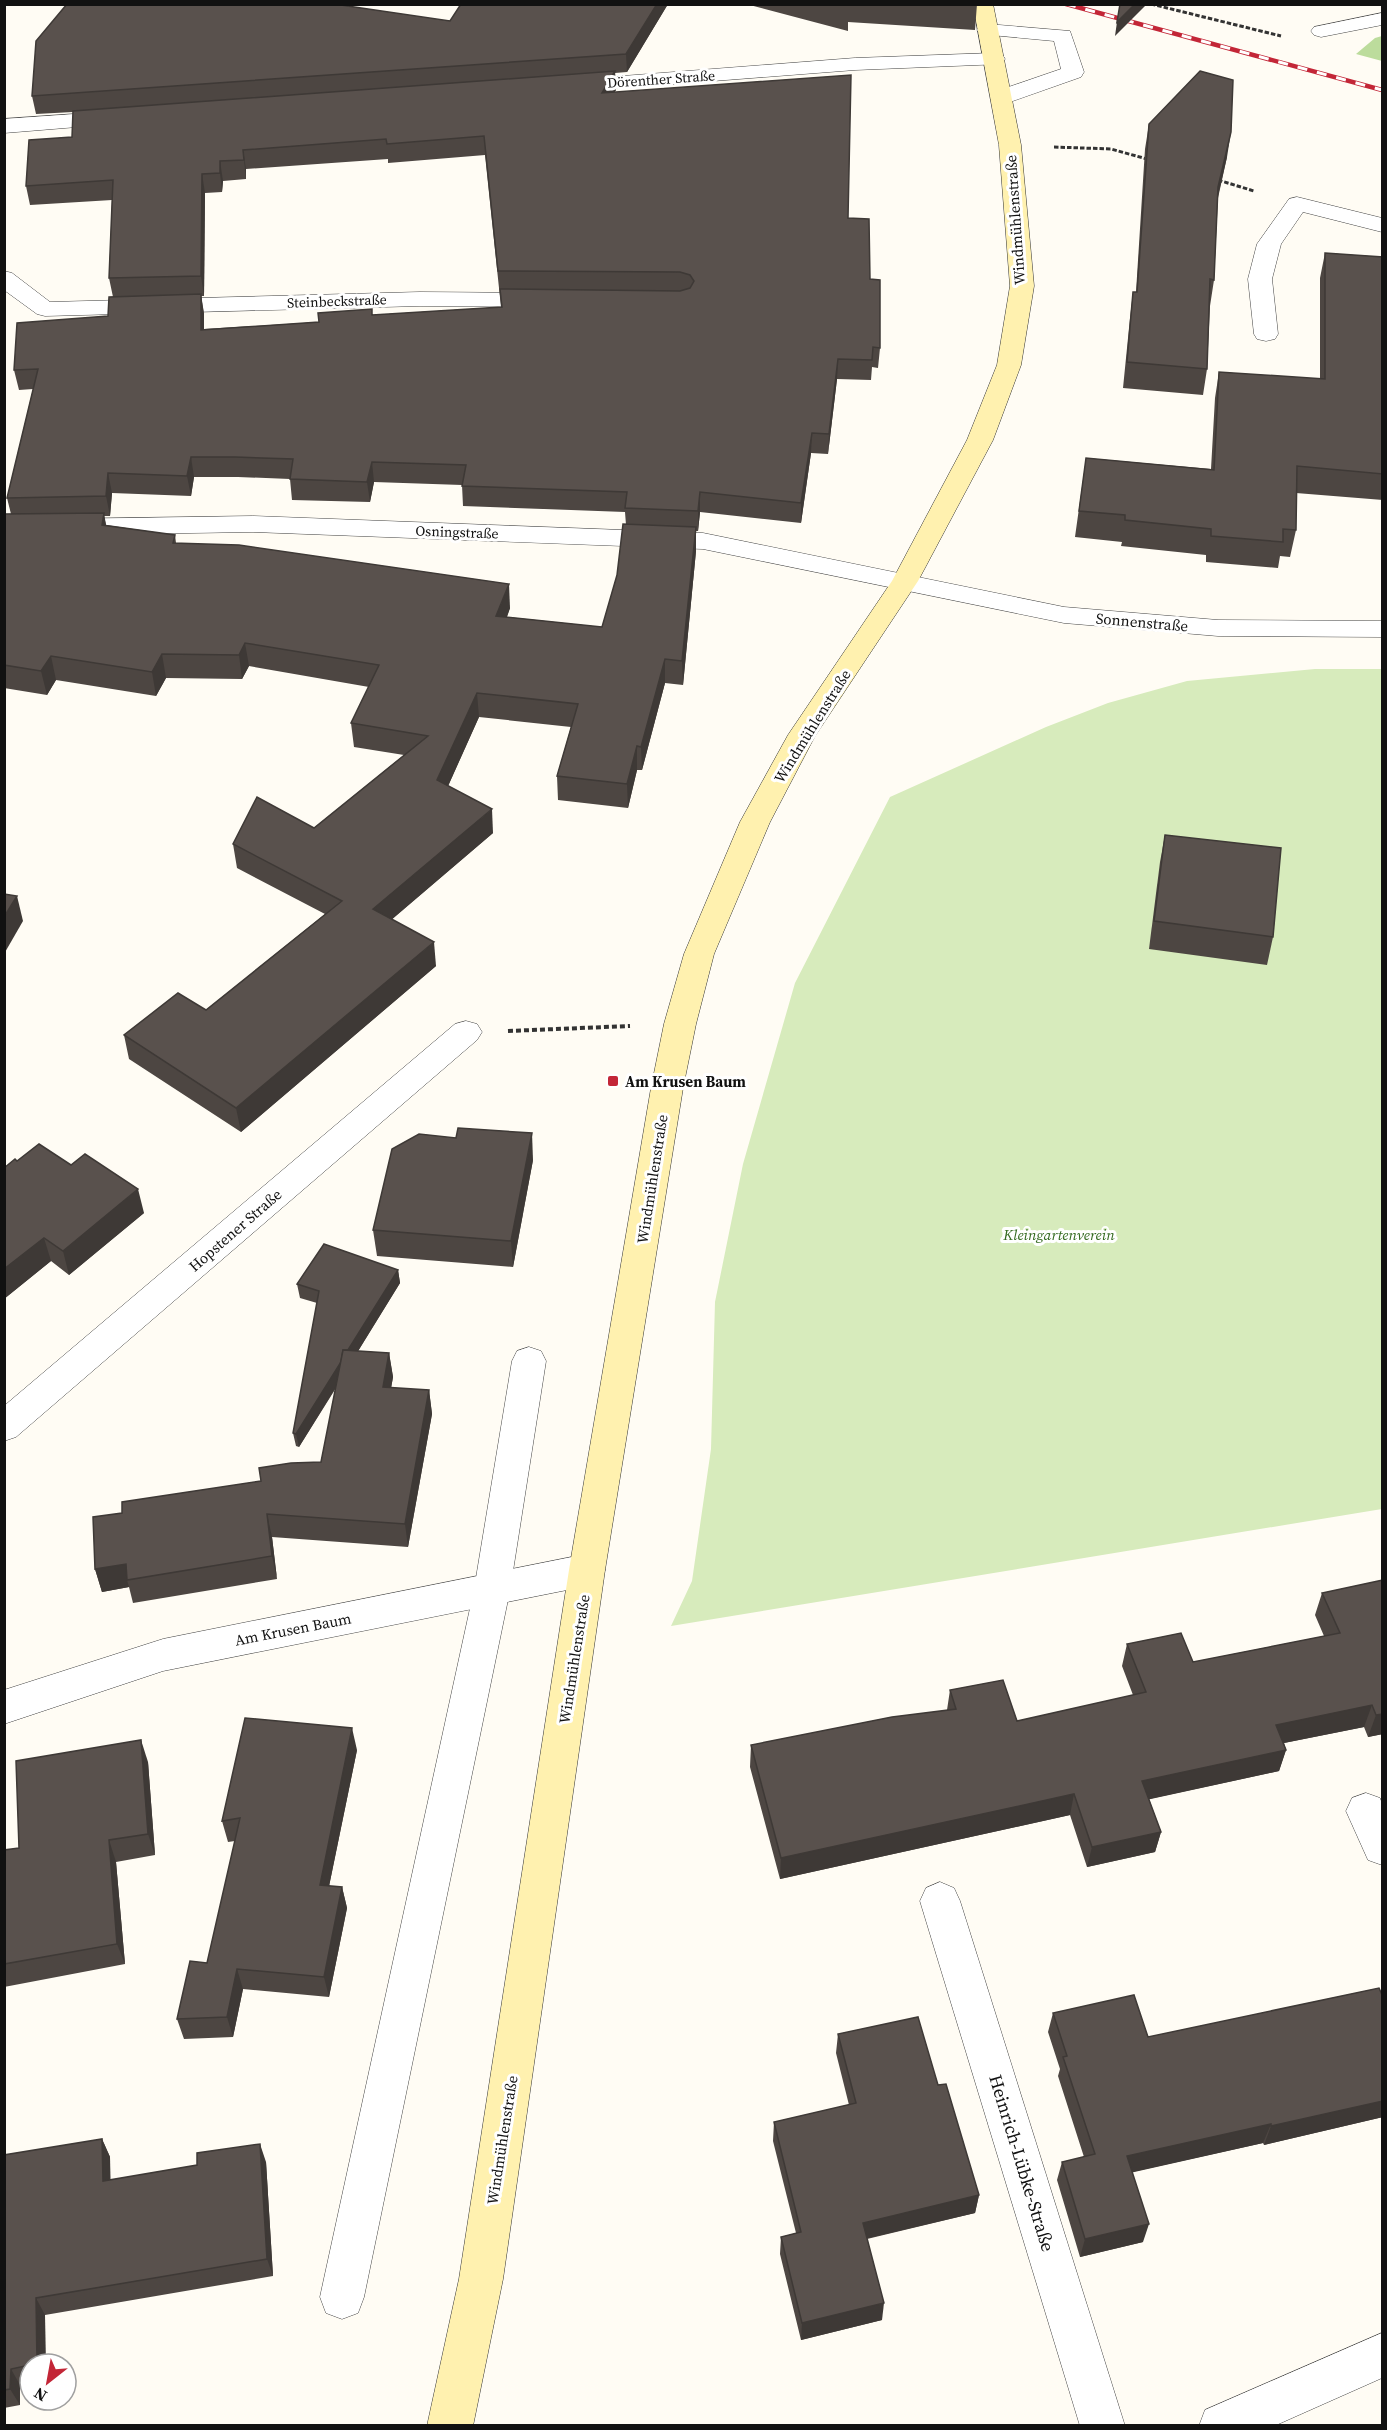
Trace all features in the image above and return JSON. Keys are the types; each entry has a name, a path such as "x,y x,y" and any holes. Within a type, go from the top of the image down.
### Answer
{"street":[{"name":"Windmühlenstraße","path":"450,2426 481,2279 587,1570 667,1088 680,1024 699,954 755,822 802,735 905,581 980,440 1008,365 1022,286 1010,145 983,4"},
{"path":"1321,31 1383,19"},
{"path":"987,30 1062,35 1072,72 1002,97"},
{"name":"Dörenther Straße","path":"550,87 855,64 994,59"},
{"path":"4,126 136,117"},
{"path":"1266,334 1260,279 1269,244 1298,204 1383,225"},
{"path":"4,278 45,309"},
{"name":"Steinbeckstraße","path":"4,310 420,299 562,300"},
{"name":"Osningstraße","path":"4,528 253,524 703,541 905,581"},
{"name":"Sonnenstraße","path":"905,581 1064,615 1218,628 1383,629"},
{"name":"Hopstener Straße","path":"4,1427 466,1032"},
{"path":"342,2297 492,1590 529,1361"},
{"name":"Am Krusen Baum","path":"4,1707 163,1655 587,1570"},
{"path":"1366,1811 1383,1848"},
{"name":"Heinrich-Lübke-Straße","path":"940,1901 1103,2426"},
{"path":"1221,2426 1383,2355"}],"path":[{"path":"1150,4 1282,36"},
{"path":"1010,145 1111,149 1155,162"},
{"path":"1210,178 1298,204"},
{"path":"466,1032 680,1024"}],"green space":[{"path":"1382,36 1382,61 1356,54 1375,38"},
{"name":"Kleingartenverein","path":"1315,669 1382,669 1382,1509 671,1626 692,1581 711,1449 715,1302 743,1164 795,983 890,797 1046,727 1108,703 1187,681"}],"building":[{"path":"67,4 334,4 450,21 461,4 657,4 626,54 32,96 36,41"},
{"path":"1120,4 1135,4 1117,22"},
{"path":"615,71 602,93 851,75 848,218 869,219 870,279 880,280 880,348 873,347 872,360 838,359 829,434 812,433 801,503 700,492 698,511 625,508 627,492 462,486 466,465 372,462 367,482 290,479 293,459 235,457 191,457 187,476 108,473 106,496 7,498 38,369 14,370 17,323 108,316 109,297 201,294 201,330 319,322 318,313 372,309 372,315 502,307 500,289 680,291 690,288 694,281 690,275 680,272 498,271 484,136 387,144 386,139 243,150 244,160 220,161 220,173 202,174 201,276 109,278 113,180 26,186 29,140 72,137 73,111"},
{"path":"1200,71 1233,80 1231,132 1218,187 1214,280 1210,279 1207,369 1127,362 1133,292 1137,292 1149,124"},
{"path":"1325,253 1383,257 1383,474 1297,466 1296,530 1283,529 1283,542 1211,536 1211,529 1125,520 1125,515 1079,511 1086,458 1214,470 1219,372 1325,379"},
{"path":"104,513 102,525 175,535 173,543 239,545 509,584 496,616 602,627 617,575 623,524 696,527 682,661 665,659 641,747 637,746 627,784 557,776 578,704 477,693 437,780 492,809 373,909 434,942 236,1108 124,1035 178,993 206,1010 342,901 233,844 257,797 314,828 428,736 351,723 379,665 245,643 239,655 162,654 152,672 51,656 41,671 4,665 4,514"},
{"path":"1165,835 1281,848 1273,937 1154,921"},
{"path":"4,894 17,896 4,917"},
{"path":"458,1128 532,1133 511,1241 373,1230 392,1149 419,1134 456,1138"},
{"path":"39,1144 71,1165 85,1154 138,1189 63,1251 44,1238 4,1269 4,1168"},
{"path":"324,1244 398,1270 348,1350 343,1350 341,1362 296,1434 293,1433 319,1291 297,1284"},
{"path":"343,1350 389,1353 383,1387 429,1390 405,1524 267,1514 272,1556 127,1580 126,1564 95,1569 93,1517 122,1513 122,1502 261,1481 259,1468 291,1463 321,1462"},
{"path":"1383,1580 1383,1714 1376,1715 1372,1705 1276,1725 1286,1750 1142,1781 1161,1832 1092,1847 1074,1794 781,1858 751,1745 892,1717 956,1709 950,1690 1003,1680 1017,1721 1146,1692 1127,1644 1181,1633 1193,1662 1340,1633 1322,1593"},
{"path":"245,1718 352,1728 320,1885 342,1887 324,1977 237,1969 227,2017 177,2019 190,1961 207,1963 240,1818 222,1821"},
{"path":"141,1740 148,1834 109,1840 117,1944 4,1964 4,1850 19,1848 16,1761"},
{"path":"1379,1988 1383,1997 1383,2101 1127,2156 1149,2224 1085,2239 1062,2162 1095,2154 1063,2057 1067,2056 1053,2013 1134,1995 1148,2037"},
{"path":"918,2017 938,2085 946,2084 979,2195 863,2223 884,2303 802,2323 781,2237 801,2232 774,2122 856,2103 838,2034"},
{"path":"102,2139 103,2181 197,2165 197,2153 260,2144 267,2259 36,2298 37,2352 18,2352 18,2368 11,2369 10,2389 4,2390 4,2155"}],"railway":[{"path":"1066,4 1382,90"}],"place":[{"name":"Am Krusen Baum","path":"613,1081"}]}
